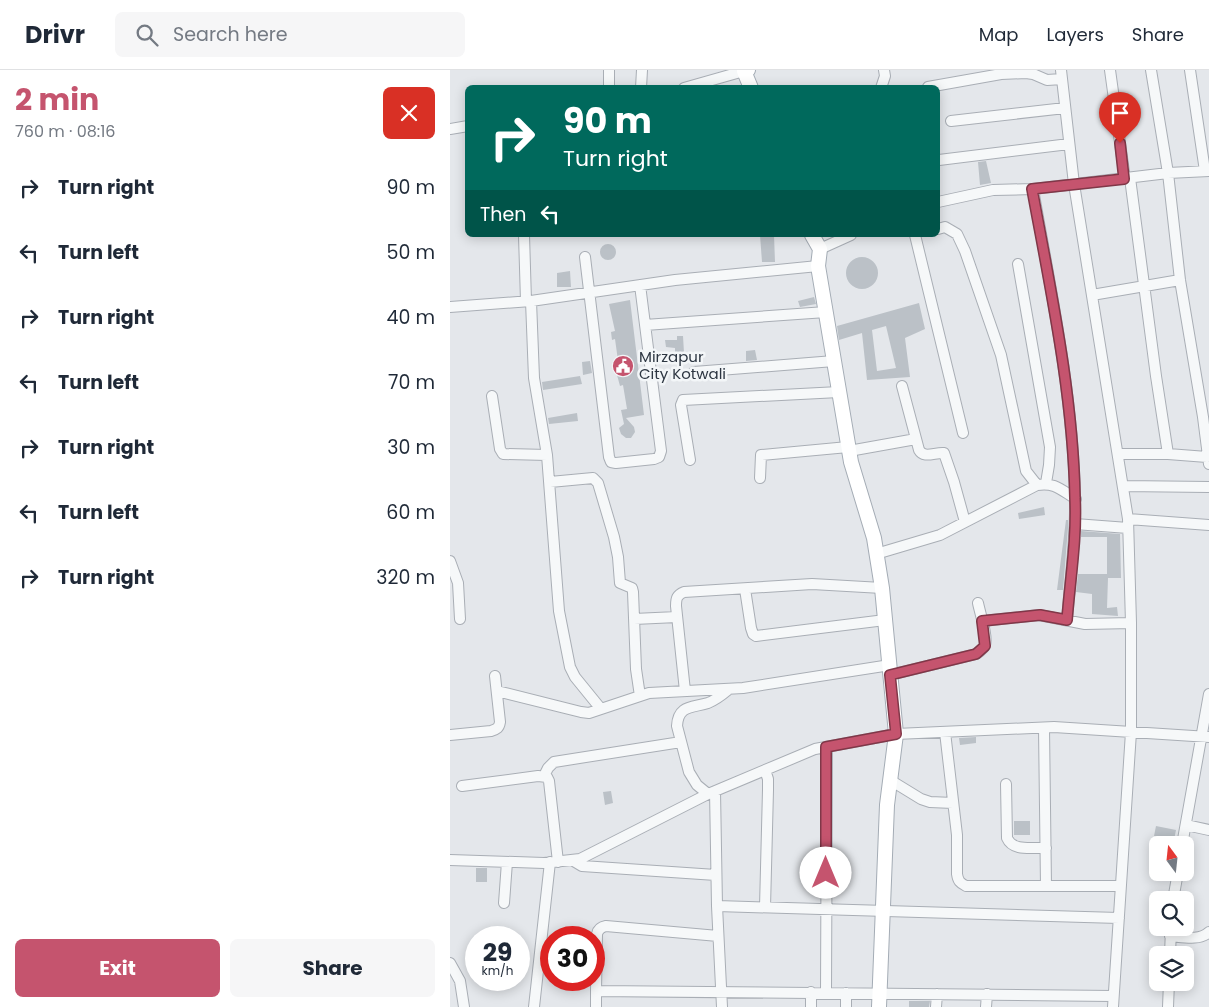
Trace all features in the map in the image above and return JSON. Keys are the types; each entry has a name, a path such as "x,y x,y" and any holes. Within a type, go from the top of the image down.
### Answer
{"main road":[{"path":"746,70 750,85"},
{"path":"814,237 824,247 818,266 839,392 849,449 874,538 882,588 896,734 887,805 879,1000"}],"street":[{"path":"609,70 609,85"},
{"path":"641,85 642,70"},
{"path":"694,85 746,70"},
{"path":"1110,70 1168,454"},
{"path":"1118,454 1168,454 1208,460 1203,417 1180,280 1168,173 1151,70"},
{"path":"940,202 993,190 1032,189 1168,173 1208,172 1190,70"},
{"path":"939,85 1001,74 1026,73 1047,80 1061,74 1074,184 1128,523 1131,623 1130,732 1113,1007"},
{"path":"951,121 1065,108"},
{"path":"450,129 465,126"},
{"path":"940,160 1069,144"},
{"path":"1032,189 1064,361 1071,428 1076,499 1067,620"},
{"path":"940,228 945,227 957,234 965,251 1001,355 1026,471 1041,484"},
{"path":"524,237 534,378 550,482 559,611 570,667 575,677 600,709"},
{"path":"824,247 832,237"},
{"path":"824,247 846,237"},
{"path":"915,237 963,433"},
{"path":"585,257 608,457 611,462 616,463 654,460 659,457 661,451 640,285"},
{"path":"1018,264 1050,448 1050,466 1041,484"},
{"path":"450,307 528,301 675,280 818,266"},
{"path":"1092,295 1180,280"},
{"path":"645,325 826,312"},
{"path":"694,372 834,362"},
{"path":"902,386 920,453 925,455 944,453 965,522"},
{"path":"690,460 681,405 683,400 839,392"},
{"path":"492,396 500,449 503,454 547,455"},
{"path":"760,478 761,455 849,449 916,438"},
{"path":"550,482 588,478 596,479 614,537 618,556 618,579 620,583 632,588 633,592 636,669 640,696"},
{"path":"876,554 940,535 1041,484 1054,484 1076,499"},
{"path":"1123,486 1209,487"},
{"path":"1075,524 1209,525"},
{"path":"450,561 458,583 460,619"},
{"path":"685,691 677,617 676,600 678,595 684,592 812,584 882,588"},
{"path":"745,589 751,628 756,636 885,620"},
{"path":"497,691 589,713 640,696 663,692 728,690 890,670 976,654 985,646 978,603"},
{"path":"982,621 1040,615 1085,624 1131,623"},
{"path":"634,619 677,617"},
{"path":"450,735 496,730 500,722 495,676"},
{"path":"722,1007 711,793 692,778 677,726 677,718 684,709 715,700 728,690"},
{"path":"1184,836 1205,737 1209,694"},
{"path":"1044,728 1046,886"},
{"path":"450,860 554,862 580,859 711,793 815,749 896,734 1044,728 1205,737"},
{"path":"945,732 957,835 958,880 961,884 966,886 1120,886"},
{"path":"544,776 554,762 681,742"},
{"path":"826,747 826,993"},
{"path":"765,770 768,779 765,907"},
{"path":"462,786 544,776"},
{"path":"534,1007 554,862 549,781 544,776"},
{"path":"890,780 921,799 930,802 952,803"},
{"path":"1006,784 1007,838 1010,844 1014,847 1046,848"},
{"path":"1186,825 1209,830"},
{"path":"572,860 582,866 716,874"},
{"path":"504,903 507,862"},
{"path":"716,906 1118,918"},
{"path":"605,926 718,936"},
{"path":"1190,936 1199,938 1209,932"},
{"path":"450,963 463,989 464,1007"},
{"path":"596,1007 596,991 846,993 879,1000 937,994 1113,996"},
{"path":"1168,1007 1169,991"},
{"path":"811,992 811,1007"},
{"path":"846,993 846,1007"},
{"path":"936,1007 937,994"},
{"path":"986,1007 987,994"},
{"path":"1031,1007 1032,995"}],"building":[{"path":"986,161 991,183 980,185 978,162"},
{"path":"760,237 774,237 775,262 762,262"},
{"path":"608,244 616,252 608,260 600,252"},
{"path":"862,257 874,261 878,273 874,285 862,289 850,285 846,273 850,261"},
{"path":"570,271 571,287 557,287 557,273"},
{"path":"814,297 816,304 800,307 798,301"},
{"path":"630,300 644,415 626,418 634,427 635,432 631,438 626,438 621,434 619,428 624,424 621,410 627,409 623,385 620,386 617,375 620,375 615,339 612,340 611,332 615,331 609,304"},
{"path":"919,303 925,329 905,338 910,377 867,380 862,333 839,340 837,326","holes":["886,326 896,368 877,371 872,330"]},
{"path":"677,336 683,336 684,353 675,353 675,348 666,347 665,340 677,340"},
{"path":"755,350 757,360 746,361 746,351"},
{"path":"590,361 592,373 583,375 582,362"},
{"path":"580,376 582,384 543,390 542,382"},
{"path":"577,413 578,421 549,424 548,418"},
{"path":"1044,507 1045,515 1019,519 1018,513"},
{"path":"1066,520 1068,520 1068,528 1063,590 1057,590"},
{"path":"1081,531 1120,534 1121,578 1108,578 1107,608 1117,607 1118,616 1092,614 1092,594 1076,592 1078,574 1107,574 1107,537 1081,537 1080,550"},
{"path":"976,737 976,743 960,745 959,738"},
{"path":"611,791 613,803 605,805 603,792"},
{"path":"1014,821 1030,821 1030,835 1014,835"},
{"path":"1156,826 1176,830 1175,836 1154,836"},
{"path":"476,868 487,868 487,882 476,882"},
{"path":"909,1001 930,1001 929,1007 909,1007"}],"place":[{"name":"Mirzapur City Kotwali","path":"623,366"}],"route":[{"path":"826,873 826,747 896,734 890,675 976,654 985,646 982,621 1040,615 1067,620 1076,499 1071,428 1064,361 1032,189 1124,179 1120,143"}]}
